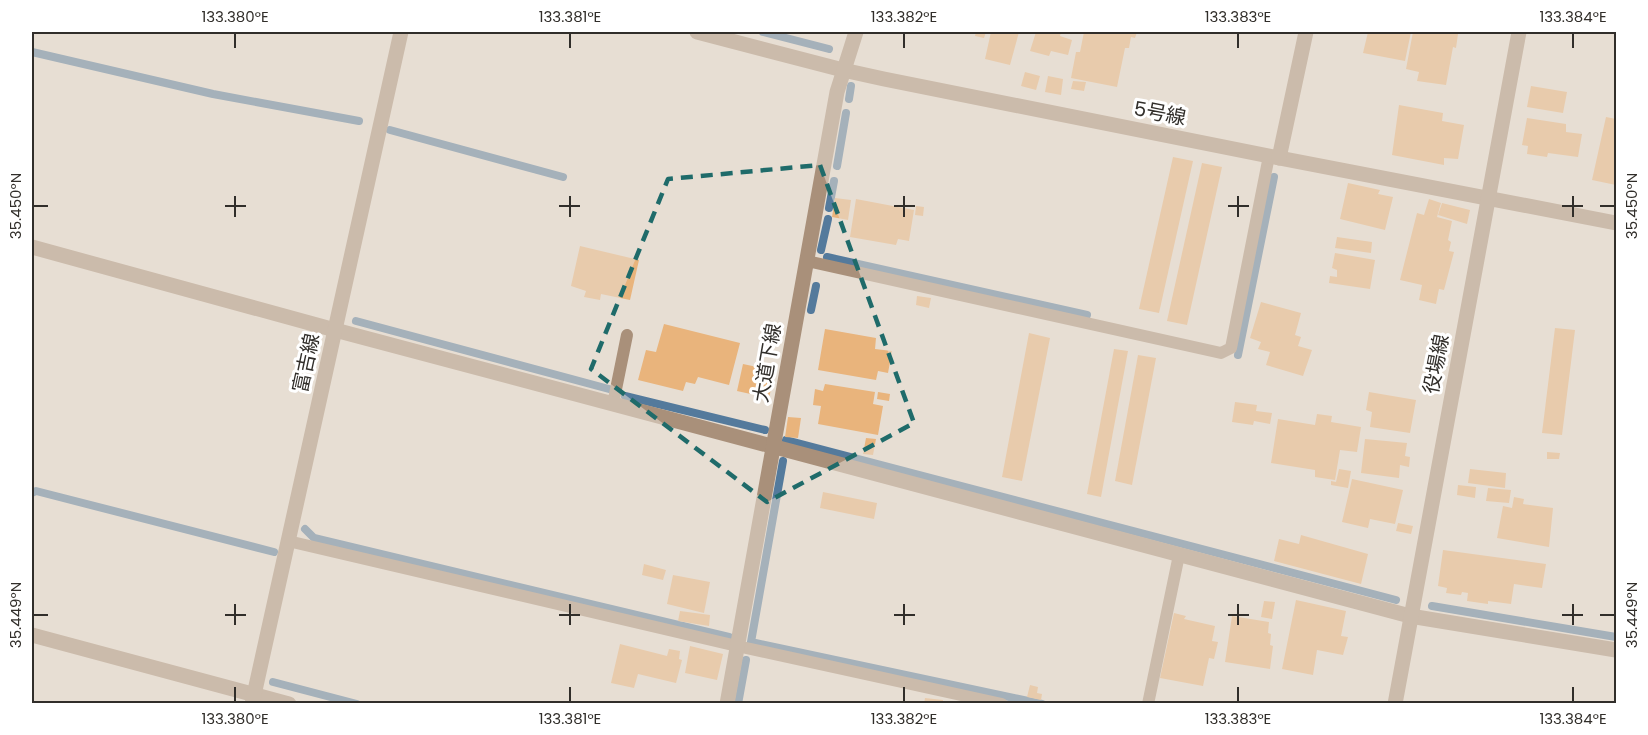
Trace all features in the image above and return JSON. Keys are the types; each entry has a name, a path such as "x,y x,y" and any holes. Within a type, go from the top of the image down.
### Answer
{"street":[{"name":"富吉線","path":"253,699 401,32"},
{"name":"5号線","path":"697,32 843,70 1274,157 1617,222"},
{"name":"大道下線","path":"727,704 837,92 856,32"},
{"path":"1274,157 1306,32"},
{"name":"役場線","path":"1395,704 1519,32"},
{"path":"32,247 1410,616 1617,650"},
{"path":"32,635 253,699 289,704"}],"lane":[{"path":"807,261 1221,353 1231,348 1274,157"},
{"path":"613,404 627,335"},
{"path":"288,542 737,646 1002,704"},
{"path":"1148,704 1179,555"}],"highlighted area":[{"path":"820,165 914,423 767,502 591,369 668,179"}],"building":[{"path":"976,32 986,32 984,38 975,36"},
{"path":"991,32 1019,32 1010,65 985,59"},
{"path":"1036,32 1061,32 1060,36 1072,40 1068,55 1051,51 1049,56 1030,51"},
{"path":"1084,32 1137,32 1135,38 1131,37 1129,48 1125,48 1117,87 1071,78 1076,52 1080,52"},
{"path":"1368,32 1411,32 1405,61 1363,53"},
{"path":"1413,32 1458,34 1456,48 1453,47 1446,85 1417,81 1419,72 1406,69"},
{"path":"1025,72 1040,76 1036,90 1021,86"},
{"path":"1048,76 1063,79 1061,95 1045,92"},
{"path":"1073,81 1086,82 1084,91 1071,89"},
{"path":"1531,86 1567,92 1563,113 1527,107"},
{"path":"1399,105 1443,113 1442,121 1464,125 1458,159 1444,158 1444,165 1392,155"},
{"path":"1606,117 1616,119 1616,185 1592,180"},
{"path":"1527,118 1566,124 1566,132 1582,134 1578,157 1548,153 1547,157 1527,154 1528,146 1522,145"},
{"path":"1173,157 1193,161 1159,313 1139,309"},
{"path":"1202,163 1222,167 1187,325 1167,321"},
{"path":"1348,183 1380,190 1378,194 1393,197 1385,230 1340,219"},
{"path":"835,198 851,200 848,220 832,217"},
{"path":"856,199 914,210 909,241 898,239 896,245 850,237"},
{"path":"1429,199 1441,203 1437,217 1452,221 1448,240 1451,242 1449,251 1454,252 1444,290 1439,289 1436,304 1419,300 1422,285 1400,280 1417,213 1424,215"},
{"path":"1442,203 1470,210 1467,224 1438,215"},
{"path":"916,206 924,207 923,216 915,215"},
{"path":"1337,237 1372,242 1371,253 1335,248"},
{"path":"580,246 639,260 630,300 601,294 600,300 584,297 586,291 571,286"},
{"path":"1335,253 1375,260 1370,289 1329,283 1330,276 1337,277 1337,270 1332,268"},
{"path":"917,296 931,298 929,308 916,305"},
{"path":"1261,302 1301,313 1295,335 1301,337 1298,346 1312,350 1303,376 1266,365 1270,352 1258,349 1261,342 1250,338"},
{"path":"664,324 740,343 729,385 698,377 695,384 686,382 683,391 638,380 646,350 656,352"},
{"path":"1555,328 1575,330 1562,435 1542,433"},
{"path":"825,329 876,338 875,349 892,351 888,373 878,371 876,380 818,370"},
{"path":"1029,333 1050,338 1022,481 1002,477"},
{"path":"1114,349 1128,351 1101,497 1087,494"},
{"path":"1138,355 1156,358 1132,485 1115,481"},
{"path":"743,364 775,371 769,398 737,391"},
{"path":"825,384 875,392 873,404 883,406 878,435 818,424 821,406 813,405 815,389 823,391"},
{"path":"878,392 890,394 889,401 877,399"},
{"path":"1369,392 1416,400 1410,433 1370,427 1372,412 1366,410"},
{"path":"1235,402 1257,405 1256,411 1272,413 1270,424 1254,421 1253,425 1232,422"},
{"path":"1317,414 1332,416 1331,422 1361,427 1357,452 1340,450 1335,480 1315,477 1315,470 1271,463 1278,419 1315,425"},
{"path":"788,417 801,418 798,438 785,437"},
{"path":"866,438 876,439 873,455 863,454"},
{"path":"1365,439 1407,443 1405,456 1410,457 1409,467 1400,465 1399,478 1361,473"},
{"path":"1547,452 1560,453 1559,459 1547,459"},
{"path":"1339,469 1351,471 1348,488 1331,485 1331,481 1336,482"},
{"path":"1470,469 1506,473 1505,488 1468,483"},
{"path":"1352,479 1403,490 1395,524 1370,519 1368,528 1342,522"},
{"path":"1458,485 1476,487 1475,498 1457,495"},
{"path":"1488,488 1511,490 1509,503 1486,501"},
{"path":"823,492 877,503 874,519 820,508"},
{"path":"1514,497 1524,499 1523,504 1553,508 1549,547 1497,538 1503,506 1512,508"},
{"path":"1398,523 1413,526 1411,534 1396,531"},
{"path":"1301,535 1368,554 1361,584 1274,561 1279,539 1299,544"},
{"path":"1443,550 1546,564 1542,588 1514,584 1511,604 1467,601 1468,593 1462,592 1461,595 1446,593 1447,588 1438,586"},
{"path":"644,564 666,570 663,580 642,575"},
{"path":"673,575 710,582 704,613 667,604"},
{"path":"1296,600 1346,611 1341,636 1348,637 1343,655 1317,650 1313,675 1282,669"},
{"path":"1264,601 1275,602 1272,619 1261,617"},
{"path":"680,611 710,615 709,626 678,621"},
{"path":"1174,613 1186,616 1184,619 1215,626 1212,641 1218,642 1214,659 1209,658 1203,686 1160,678"},
{"path":"1232,616 1269,622 1270,645 1273,646 1270,669 1225,662"},
{"path":"620,644 667,656 669,649 680,651 679,659 682,660 676,683 638,674 634,688 611,683"},
{"path":"690,646 723,654 717,680 685,673"},
{"path":"1030,685 1038,687 1037,693 1042,694 1041,700 1027,697"},
{"path":"925,698 943,700 943,704 924,704"}],"waterway":[{"path":"763,32 829,49"},
{"path":"32,52 213,94 359,121"},
{"path":"849,99 851,86"},
{"path":"837,166 846,113"},
{"path":"390,130 563,177"},
{"path":"1238,355 1274,177"},
{"path":"829,208 834,181"},
{"path":"821,250 828,219"},
{"path":"827,257 1087,315"},
{"path":"811,310 816,286"},
{"path":"356,321 609,389"},
{"path":"625,396 765,430"},
{"path":"786,440 1396,600"},
{"path":"783,461 751,642 1042,704"},
{"path":"32,493 36,491 274,552"},
{"path":"305,529 314,538 729,637"},
{"path":"1432,606 1616,637"},
{"path":"738,704 746,660"},
{"path":"273,682 357,704"}]}
